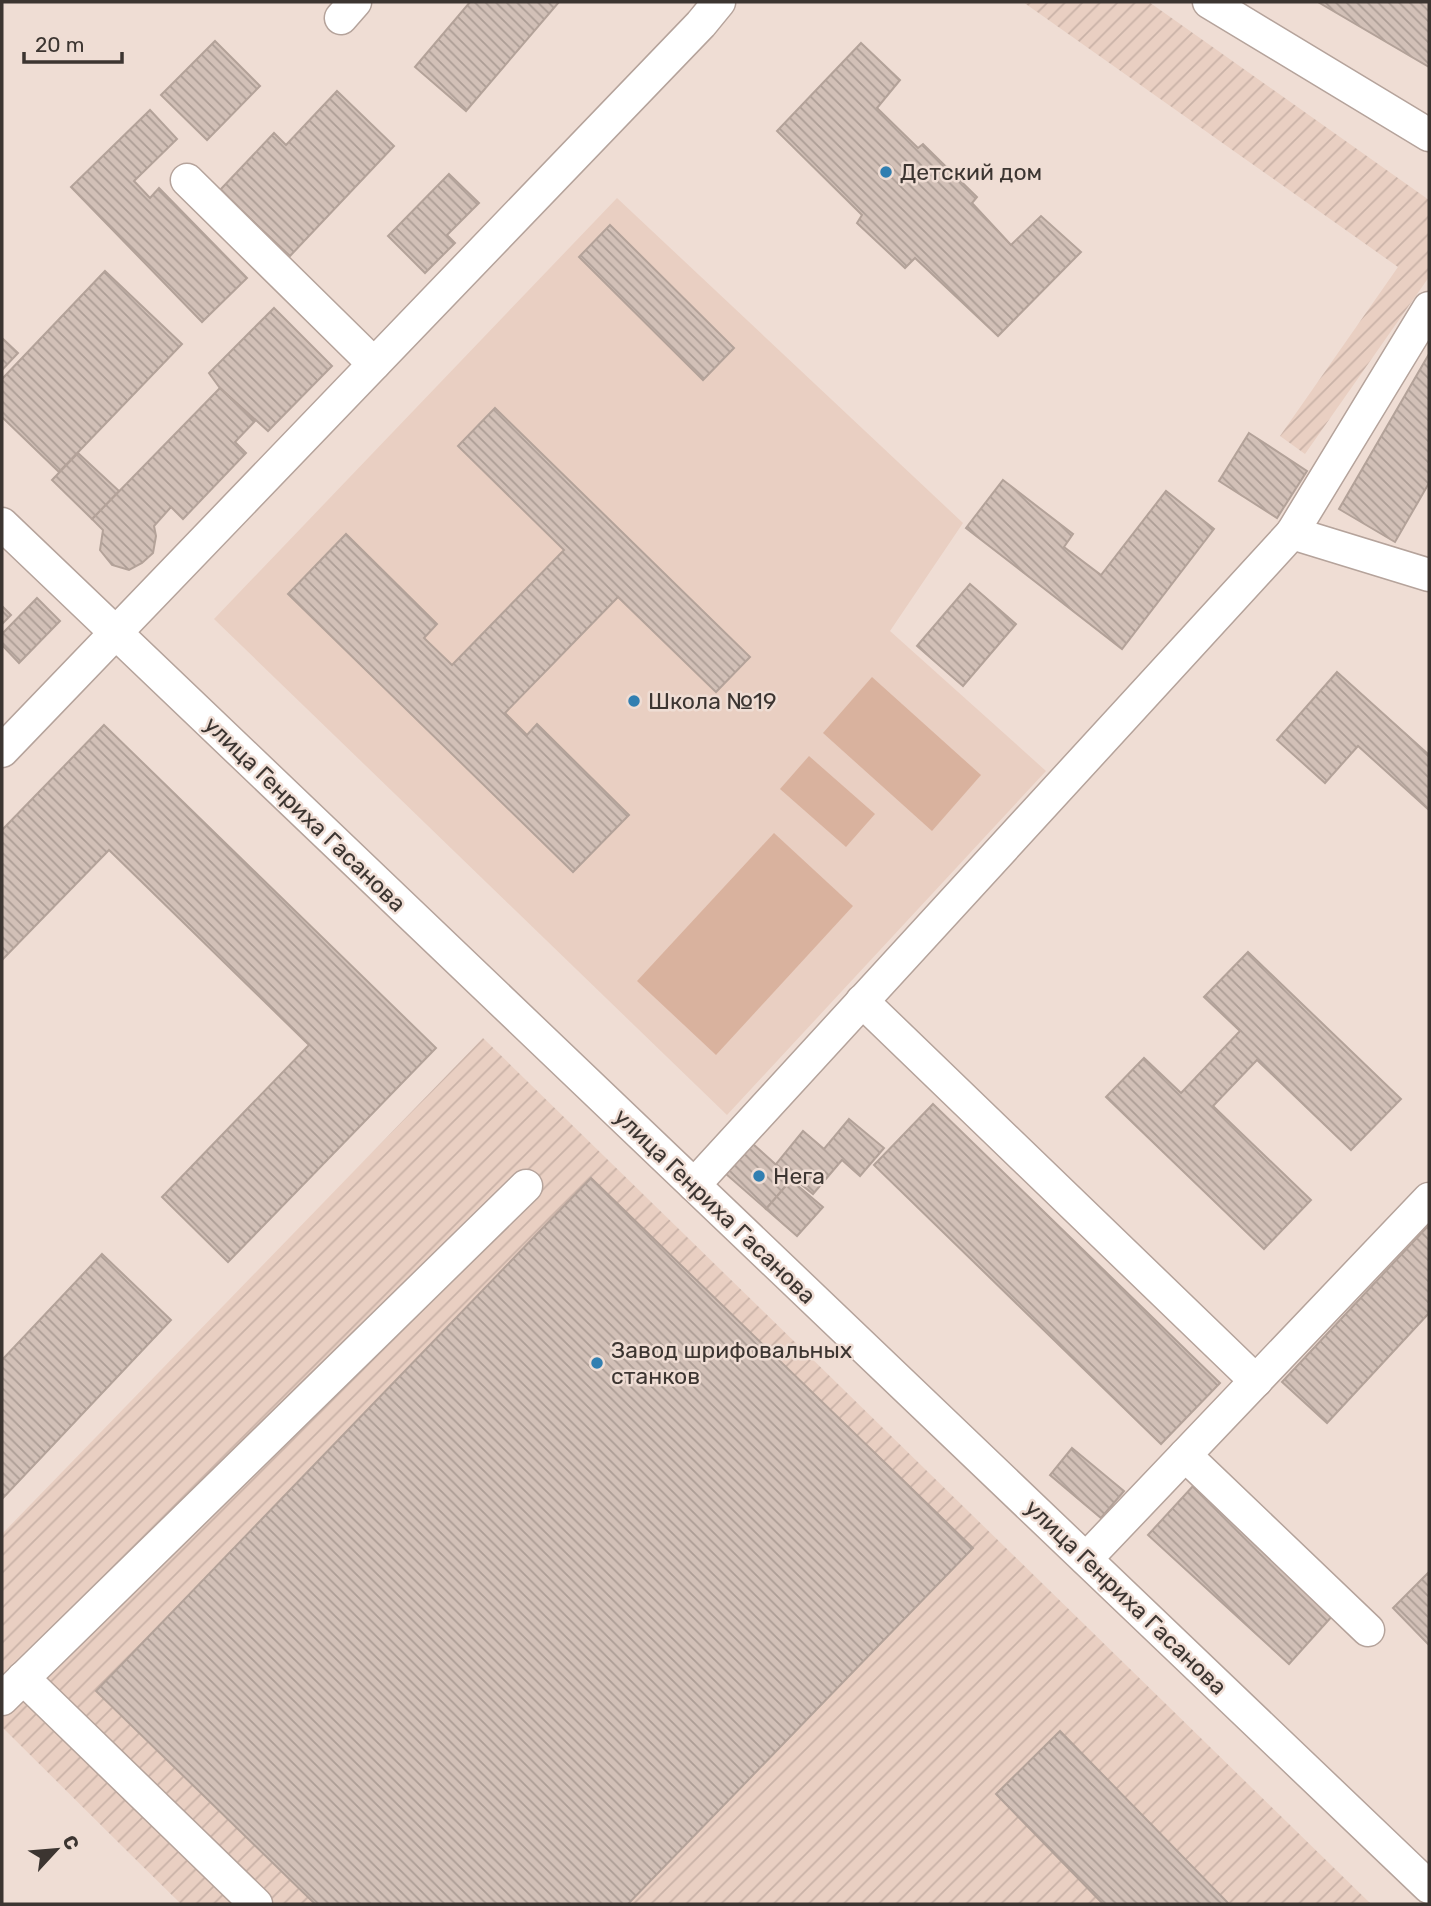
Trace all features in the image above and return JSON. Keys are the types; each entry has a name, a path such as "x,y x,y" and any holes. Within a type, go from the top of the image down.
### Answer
{"street":[{"path":"2,751 719,2"},
{"path":"1209,2 1429,135"},
{"path":"187,180 374,364"},
{"path":"694,1185 1292,533 1429,308"},
{"name":"улица Генриха Гасанова","path":"2,524 1429,1888"},
{"path":"1292,533 1429,575"},
{"path":"862,1001 1255,1381"},
{"path":"256,1904 12,1689 526,1186"},
{"path":"1086,1559 1429,1199"},
{"path":"1185,1455 1368,1630"}],"shaded area":[{"path":"1023,2 1149,2 1429,200 1429,277 1305,454 1280,436 1398,267"},
{"name":"Школа №19","path":"617,198 963,523 890,631 1046,771 727,1115 214,619"},
{"path":"872,677 981,775 932,831 823,733"},
{"path":"809,756 875,814 846,847 780,789"},
{"path":"774,833 853,906 716,1055 637,981"},
{"path":"483,1038 1371,1904 181,1904 2,1727 2,1534"}],"building":[{"path":"470,2 559,2 466,111 415,67"},
{"path":"1318,2 1429,2 1429,67"},
{"path":"215,41 260,86 207,140 161,95"},
{"name":"Детский дом","path":"861,43 900,80 877,108 918,148 923,144 977,197 972,203 1011,245 1041,216 1081,252 998,336 915,258 905,268 857,223 862,215 777,131"},
{"path":"337,91 394,146 290,256 220,190 274,133 286,145"},
{"path":"150,110 177,139 134,181 150,198 159,188 247,278 202,322 71,187"},
{"path":"449,174 479,203 447,235 455,243 425,273 388,236"},
{"path":"610,225 734,348 703,380 579,257"},
{"path":"105,271 182,344 59,472 2,417 2,379"},
{"path":"274,308 332,366 268,431 220,388 209,373"},
{"path":"2,338 18,353 2,370"},
{"path":"1429,354 1429,483 1395,542 1339,509"},
{"path":"220,388 255,421 235,442 246,453 183,519 171,507 154,526 156,536 153,553 142,563 129,570 112,565 100,550 103,530 92,519"},
{"path":"495,408 750,657 716,692 618,597 505,713 527,735 537,724 629,815 573,872 288,594 346,534 437,624 424,638 452,665 564,550 458,446"},
{"path":"1249,433 1307,471 1277,518 1219,481"},
{"path":"78,453 119,491 92,519 52,480"},
{"path":"1003,480 1073,534 1064,547 1101,575 1166,491 1214,529 1122,649 966,528"},
{"path":"970,584 1016,624 963,686 917,646"},
{"path":"37,598 60,621 19,663 2,645 2,634"},
{"path":"2,606 11,615 2,624"},
{"path":"1337,672 1429,755 1429,810 1358,746 1325,783 1277,740"},
{"path":"104,725 436,1048 228,1262 162,1197 309,1045 109,850 2,960 2,830"},
{"path":"1248,952 1401,1099 1351,1150 1257,1060 1213,1106 1311,1200 1264,1249 1106,1097 1144,1058 1181,1093 1240,1031 1204,997"},
{"path":"933,1104 1220,1383 1161,1444 874,1165"},
{"path":"849,1119 884,1148 860,1176 842,1160 813,1194 776,1164 803,1131 824,1149"},
{"name":"Нега","path":"753,1144 792,1179 766,1209 726,1174"},
{"name":"Завод шрифовальных станков","path":"591,1178 973,1548 628,1904 315,1904 96,1691"},
{"path":"791,1180 823,1207 797,1236 766,1209"},
{"path":"1429,1225 1429,1313 1327,1423 1282,1382"},
{"path":"102,1254 171,1320 2,1499 2,1360"},
{"path":"1072,1448 1124,1491 1101,1518 1050,1475"},
{"path":"1194,1485 1334,1614 1289,1664 1148,1535"},
{"path":"1429,1572 1429,1645 1393,1608"},
{"path":"1060,1731 1229,1904 1103,1904 996,1794"}],"place":[{"name":"Детский дом","path":"886,172"},
{"name":"Школа №19","path":"634,701"},
{"name":"Нега","path":"759,1176"},
{"name":"Завод шрифовальных станков","path":"597,1363"}]}
